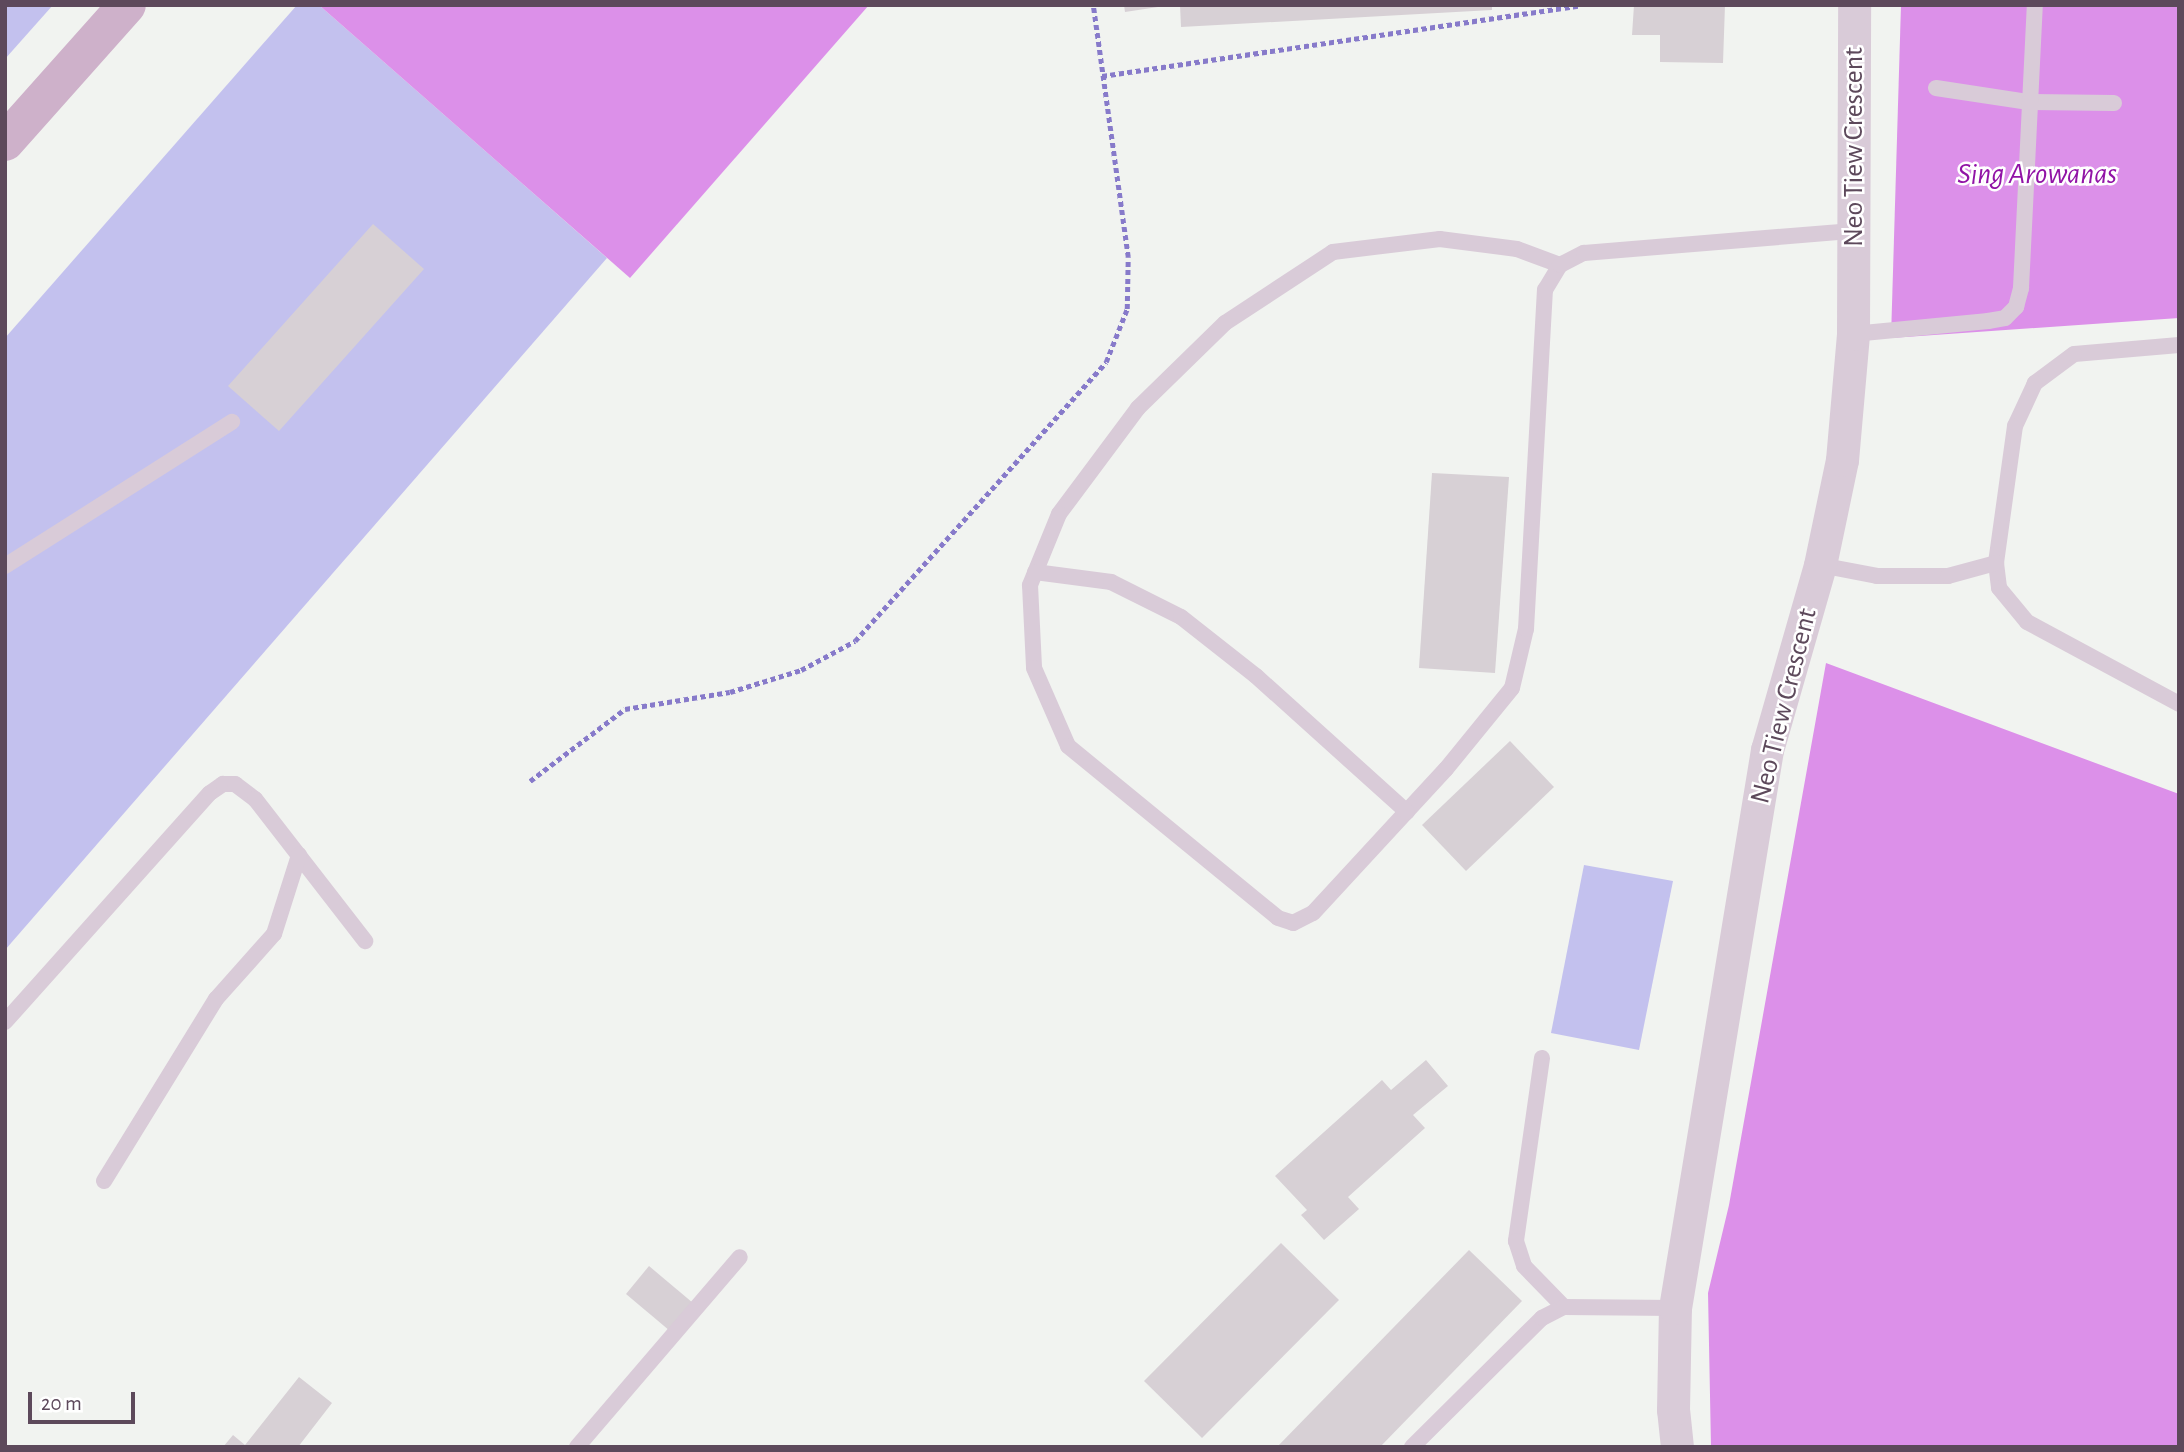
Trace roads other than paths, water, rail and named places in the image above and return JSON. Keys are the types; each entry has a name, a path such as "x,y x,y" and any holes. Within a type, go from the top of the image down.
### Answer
{"main road":[{"path":"5,142 127,5"}],"street":[{"name":"Neo Tiew Crescent","path":"1677,1447 1675,1308 1767,750 1821,565 1842,460 1853,334 1854,5"}],"lane":[{"path":"1853,334 1988,321 2005,318 2016,307 2021,288 2035,5"},
{"path":"1936,88 2029,102 2114,103"},
{"path":"1559,265 1517,249 1440,239 1333,252 1225,323 1138,408 1059,514 1030,585 1034,667 1068,746 1278,918 1293,923 1313,913 1406,812 1512,688 1526,629 1545,289 1559,265 1584,253 1853,231"},
{"path":"2179,345 2074,354 2035,383 2015,426 1996,563 1999,588 2028,622 2179,704"},
{"path":"5,566 232,422"},
{"path":"1821,565 1877,576 1948,576 1996,563"},
{"path":"1035,572 1111,582 1181,617 1256,676 1406,812"},
{"path":"5,1022 210,793 223,784 235,784 255,799 365,941"},
{"path":"104,1181 216,999 274,934 299,855"},
{"path":"1542,1058 1516,1241 1524,1266 1564,1307"},
{"path":"577,1447 740,1257"},
{"path":"1412,1447 1542,1318 1564,1307 1675,1308"}],"water":[{"path":"319,5 869,5 630,278"},
{"name":"Sing Arowanas","path":"1901,5 2179,5 2179,318 1891,338"},
{"path":"1826,663 2179,794 2179,1447 1711,1447 1708,1293 1729,1205"}]}
